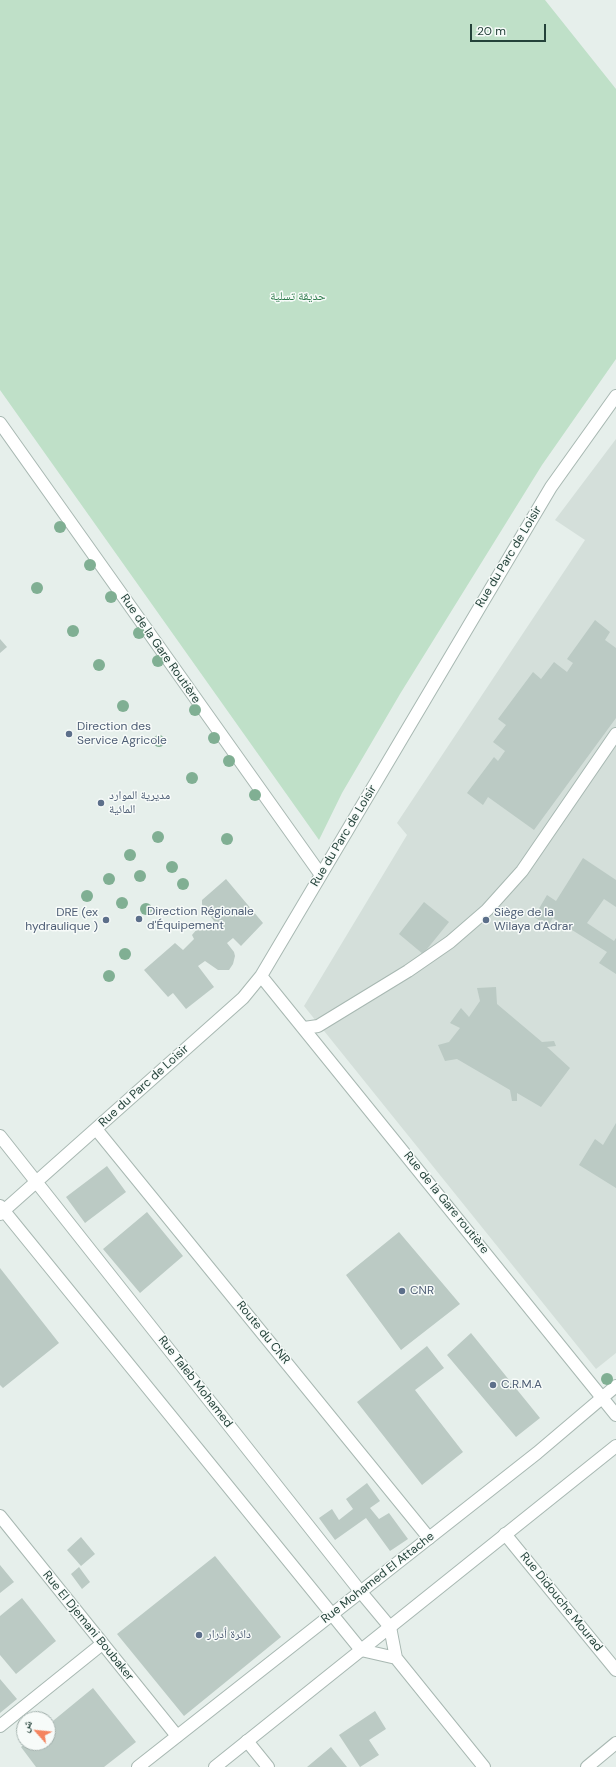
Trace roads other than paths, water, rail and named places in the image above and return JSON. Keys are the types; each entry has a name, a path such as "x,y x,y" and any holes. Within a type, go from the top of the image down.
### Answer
{"street":[{"name":"Rue du Parc de Loisir","path":"1,1210 37,1182 243,998 262,976 551,487 616,396"},
{"name":"Rue de la Gare Routière","path":"0,423 321,875"},
{"path":"304,1028 318,1026 408,971 450,942 487,910 522,871 616,734"},
{"name":"Rue de la Gare routière","path":"262,976 616,1415"},
{"name":"Route du CNR","path":"96,1129 429,1538"},
{"name":"Rue Taleb Mohamed","path":"0,1136 360,1591 390,1626"},
{"path":"1,1210 361,1650 396,1658"},
{"name":"Rue Mohamed El Attache","path":"138,1767 360,1591 537,1454 616,1386"},
{"path":"215,1767 616,1446"},
{"name":"Rue El Djemani Boubaker","path":"0,1516 177,1736"},
{"name":"Rue Didouche Mourad","path":"505,1534 616,1670"},
{"path":"390,1626 396,1658 484,1767"},
{"path":"0,1726 102,1644"},
{"path":"248,1741 268,1767"},
{"path":"587,1767 616,1743"}],"place":[{"name":"Direction des Service Agricole","path":"69,734"},
{"name":"مديرية الموارد المائية","path":"101,803"},
{"name":"Direction Régionale d'Équipement","path":"139,919"},
{"name":"DRE (ex hydraulique )","path":"106,920"},
{"name":"Siège de la Wilaya d'Adrar","path":"486,920"},
{"name":"CNR","path":"402,1291"},
{"name":"C.R.M.A","path":"493,1385"},
{"name":"دائرة أدرار","path":"199,1635"}],"park label":[{"name":"حديقة تسلية","path":"298,297"}]}
